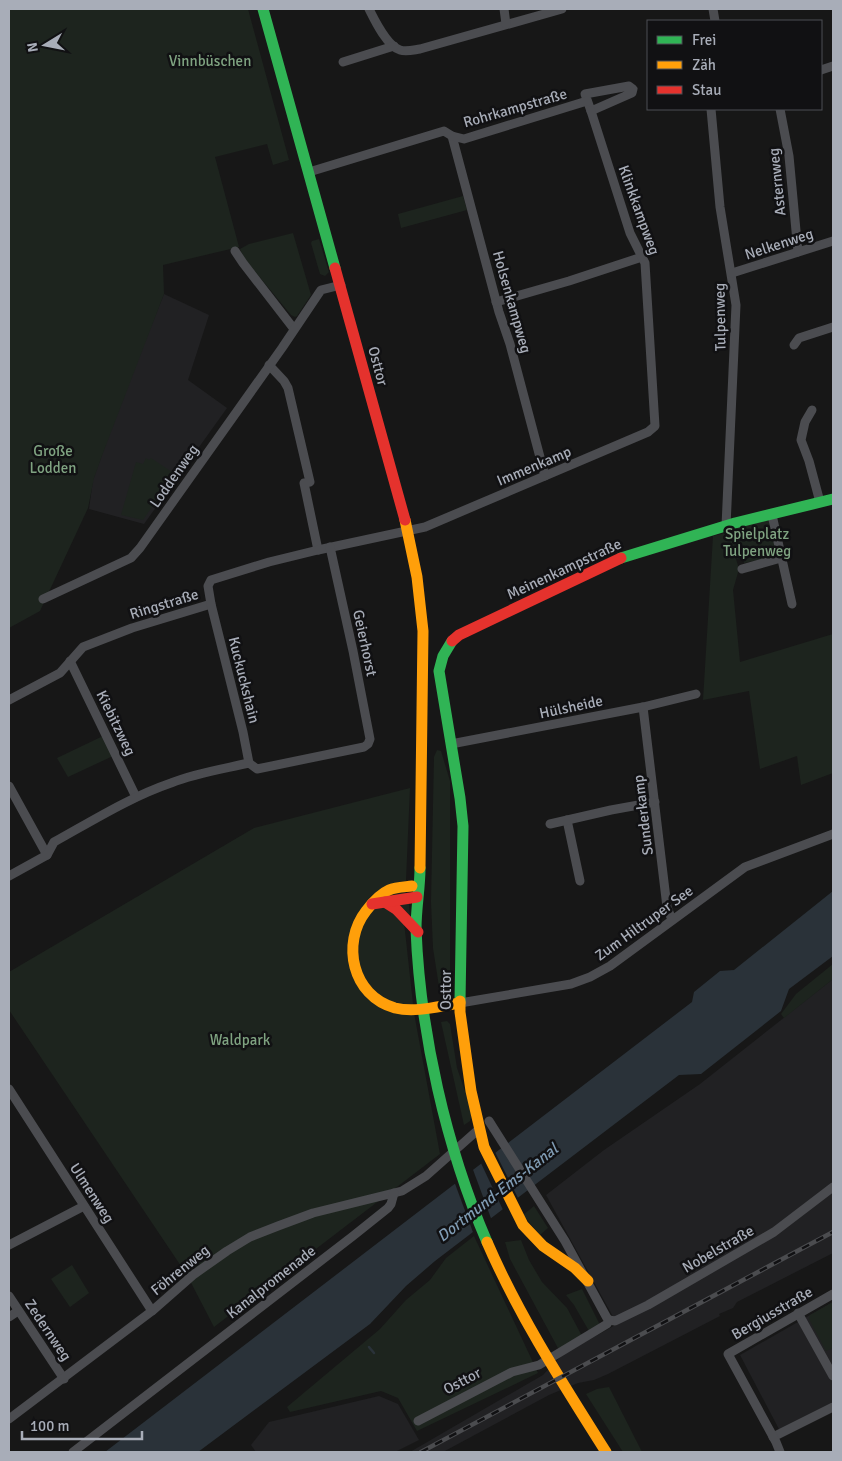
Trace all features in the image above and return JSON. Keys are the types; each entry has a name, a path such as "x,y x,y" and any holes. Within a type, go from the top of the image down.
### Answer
{"main road":[{"name":"Osttor","path":"263,9 408,530 417,577 422,622 423,658 420,738 420,886 417,897 418,932 427,1026 437,1084 450,1138 471,1202 498,1264 540,1344 606,1452"},
{"name":"Meinenkampstraße","path":"441,659 450,643 459,635 613,560 726,526 833,499"},
{"name":"Osttor","path":"441,659 439,671 462,811 464,843 460,1003 463,1042 479,1129 484,1147 523,1225 553,1254 575,1268 588,1282"},
{"name":"Osttor","path":"417,897 412,886 416,769 420,738"},
{"path":"412,886 392,889 382,895 360,917 353,933 351,949 353,967 360,982 373,996 396,1008 412,1009 460,1003"},
{"path":"372,904 417,897"},
{"path":"385,902 396,909 418,932"}],"street":[{"path":"369,9 382,31 394,46 405,51 420,49 562,9"},
{"path":"504,9 506,24"},
{"path":"343,62 394,46"},
{"name":"Rohrkampstraße","path":"629,86 633,89 632,93 591,111 587,101 585,94 629,86"},
{"name":"Rohrkampstraße","path":"309,172 444,131 452,136 464,138 587,101"},
{"name":"Tulpenweg","path":"711,110 721,216 736,305 726,526"},
{"name":"Asternweg","path":"780,110 789,156 798,252"},
{"name":"Klinkkampweg","path":"591,111 630,233 645,263 654,410"},
{"name":"Holsenkampweg","path":"452,136 545,476"},
{"name":"Nelkenweg","path":"732,273 833,241"},
{"path":"235,251 242,263 294,329"},
{"path":"496,302 569,282 642,258"},
{"name":"Loddenweg","path":"43,598 131,558 140,548 321,290 341,285"},
{"path":"794,345 799,338 833,328"},
{"path":"268,365 288,388 310,482 304,483 318,550"},
{"name":"Immenkamp","path":"408,530 425,527 648,432 655,426 654,410"},
{"path":"812,410 805,422 801,440 809,460 820,502"},
{"path":"772,515 792,604"},
{"name":"Ringstraße","path":"9,700 60,673 83,647 132,628 211,604 208,586 211,580 269,562 408,530"},
{"name":"Geierhorst","path":"249,763 256,769 364,747 370,739 330,547"},
{"path":"742,568 782,558"},
{"name":"Kuckuckshain","path":"211,604 249,763"},
{"name":"Kiebitzweg","path":"70,661 136,797"},
{"name":"Hülsheide","path":"451,744 696,694"},
{"name":"Sunderkamp","path":"643,706 667,907 672,920"},
{"path":"9,876 47,855 54,842 136,797 180,780 249,763"},
{"path":"9,786 47,855"},
{"path":"550,824 655,802"},
{"path":"567,820 580,881"},
{"name":"Zum Hiltruper See","path":"460,1003 559,987 582,980 610,966 745,866 833,834"},
{"name":"Ulmenweg","path":"9,1089 152,1311"},
{"name":"Osttor","path":"418,1421 512,1372 539,1365 596,1332 607,1324 609,1320 536,1194 489,1121"},
{"path":"394,1193 409,1187 426,1176 479,1129"},
{"name":"Nobelstraße","path":"609,1320 615,1321 648,1305 766,1237 833,1187"},
{"name":"Föhrenweg","path":"9,1419 152,1311 213,1260 250,1237 313,1214 394,1193"},
{"name":"Kanalpromenade","path":"73,1452 388,1208 394,1193"},
{"path":"9,1245 84,1206"},
{"name":"Bergiusstraße","path":"780,1452 728,1354 833,1294"},
{"name":"Zedernweg","path":"9,1296 64,1379"},
{"path":"9,1317 18,1311"},
{"path":"798,1313 833,1376"},
{"path":"774,1438 833,1407"}],"shaded area":[{"path":"164,294 209,315 188,380 227,408 144,524 89,509 93,480 120,404"},
{"path":"833,979 833,1253 737,1302 733,1308 719,1314 720,1316 608,1374 594,1380 578,1383 549,1395 443,1452 410,1452 543,1375 562,1355 617,1324 546,1195 604,1150 700,1084"},
{"path":"833,1302 833,1406 781,1433 740,1355"},
{"path":"379,1396 398,1404 419,1440 395,1452 256,1452 251,1445 269,1422"}],"green space":[{"path":"9,9 248,9 289,160 273,165 267,144 215,157 239,247 163,265 164,294 94,478 88,508 40,611 9,628"},
{"path":"463,196 467,210 401,228 398,214"},
{"path":"293,233 311,295 295,317 291,315 244,258 240,249 249,244"},
{"path":"319,239 329,272 325,276 320,274 311,243"},
{"path":"146,458 149,460 151,458 175,474 143,520 121,515 136,462 143,464"},
{"name":"Spielplatz Tulpenweg","path":"768,516 777,556 744,563 743,558 736,559 739,569 733,590 740,662 833,634 833,773 801,785 797,756 760,769 749,691 703,700 713,536 737,530 735,523"},
{"path":"103,736 113,756 68,777 57,758"},
{"path":"437,750 441,751 450,781 450,994 442,996 433,948 431,902 434,757"},
{"name":"Waldpark","path":"410,788 405,903 409,903 410,917 404,922 414,1013 440,1154 214,1327 187,1275 9,1010 9,972 254,828"},
{"path":"833,964 833,979 784,1018 781,1014 796,994"},
{"path":"447,1021 450,1024 457,1068 472,1112 470,1121 464,1125 441,1022"},
{"path":"534,1206 548,1228 540,1235 523,1215"},
{"path":"474,1236 538,1373 417,1431 398,1398 381,1391 290,1412 287,1407 380,1329 406,1300 430,1280 446,1258"},
{"path":"521,1240 529,1260 542,1282 567,1308 582,1336 559,1350 510,1259 505,1242"},
{"path":"72,1265 89,1293 70,1307 51,1279"},
{"path":"582,1289 600,1325 589,1331 566,1295"},
{"path":"833,1302 833,1348 826,1351 809,1319 810,1315"},
{"path":"609,1387 642,1452 623,1452 586,1394 597,1389"}],"water":[{"name":"Dortmund-Ems-Kanal","path":"833,891 833,956 789,989 781,1011 701,1074 679,1075 435,1261 406,1286 370,1324 198,1452 105,1452 692,1002 694,992 720,971 734,970"}],"pier":[{"path":"494,1150 519,1200 504,1212 480,1161"},
{"path":"472,1167 492,1221 474,1235 454,1181"}],"waterway":[{"path":"369,1347 374,1353"}],"railway":[{"path":"421,1452 833,1232"}],"traffic: fast":[{"path":"263,9 335,268"},
{"path":"621,558 735,523 833,499"},
{"path":"452,641 443,656 439,671 463,826 460,1001"},
{"path":"420,868 416,929 423,1008 429,1048 459,1168 487,1242"}],"traffic: slow":[{"path":"405,520 417,577 423,631 420,868"},
{"path":"412,886 394,888 382,894 368,908 358,924 354,938 353,953 355,967 360,980 380,1002 395,1008 411,1010 460,1003"},
{"path":"460,1001 471,1091 484,1147 523,1225 543,1246 575,1268 588,1281"},
{"path":"487,1242 527,1323 606,1452"}],"traffic: jam":[{"path":"335,268 405,520"},
{"path":"452,641 459,635 621,558"},
{"path":"372,904 417,897"},
{"path":"385,902 396,909 418,932"}],"park label":[{"name":"Vinnbüschen","path":"210,61"},
{"name":"Große Lodden","path":"53,460"}]}
